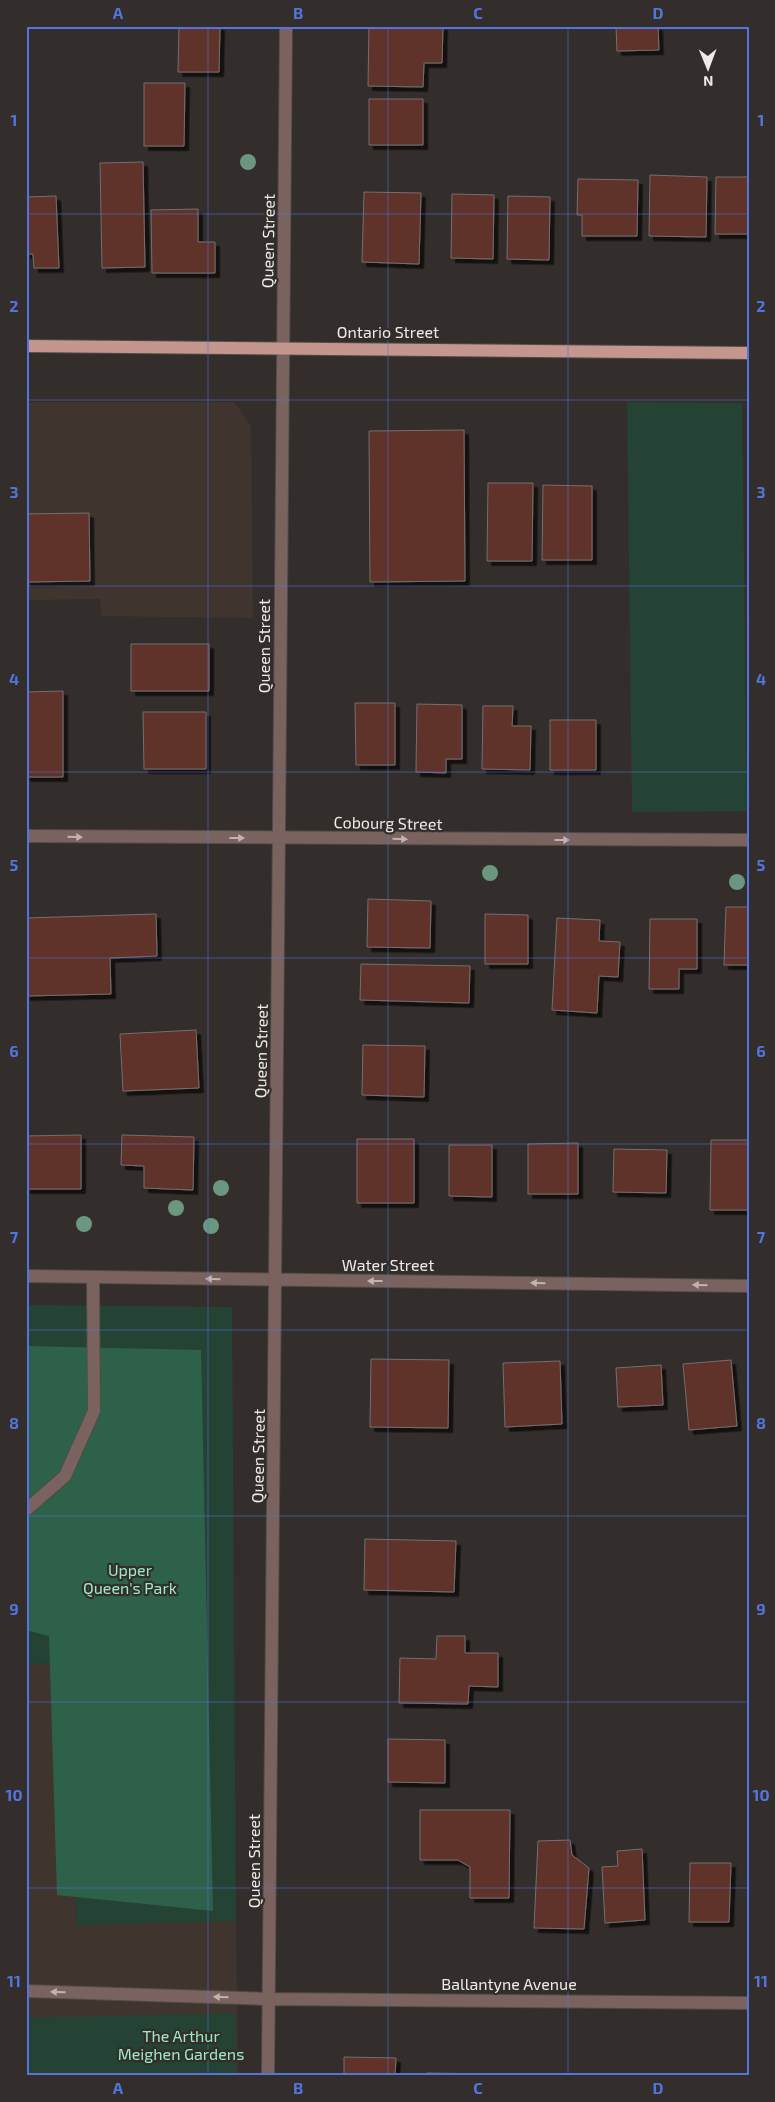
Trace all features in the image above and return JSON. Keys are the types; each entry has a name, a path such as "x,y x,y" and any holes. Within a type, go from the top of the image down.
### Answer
{"main road":[{"name":"Ontario Street","path":"26,346 749,353"}],"street":[{"name":"Queen Street","path":"268,2076 286,26"},
{"name":"Cobourg Street","path":"26,836 279,839 749,840"},
{"name":"Water Street","path":"26,1276 749,1286"},
{"path":"26,1510 64,1476 94,1411 93,1277"},
{"name":"Ballantyne Avenue","path":"26,1991 269,1999 749,2003"}],"shaded area":[{"path":"26,402 234,402 251,426 253,618 102,616 100,599 26,600"},
{"path":"68,1663 77,1924 236,1921 238,2076 26,2076 26,1664"}],"green space":[{"path":"627,402 742,403 747,811 632,812"},
{"name":"Upper Queen's Park","path":"26,1305 232,1307 236,1921 77,1925 68,1663 26,1664"},
{"name":"Upper Queen's Park","path":"26,1346 201,1350 213,1911 57,1895 49,1636 26,1630"},
{"name":"The Arthur Meighen Gardens","path":"235,2013 236,2076 26,2076 26,2018"}],"building":[{"path":"179,26 220,26 219,72 178,72"},
{"path":"369,26 443,26 442,63 424,63 423,87 368,86"},
{"path":"616,26 658,26 659,50 617,51"},
{"path":"144,83 185,83 184,146 144,146"},
{"path":"369,99 423,99 423,145 369,145"},
{"path":"143,162 145,267 102,268 100,163"},
{"path":"650,175 707,177 706,237 649,236"},
{"path":"716,177 749,177 749,234 715,234"},
{"path":"578,179 638,180 637,236 582,236 582,215 577,215"},
{"path":"364,192 421,193 419,264 362,262"},
{"path":"452,194 494,195 493,259 451,258"},
{"path":"56,196 59,268 34,268 33,254 26,254 26,197"},
{"path":"508,196 550,197 549,260 507,259"},
{"path":"198,209 198,242 215,242 215,273 152,273 151,210"},
{"path":"464,430 465,581 370,582 369,431"},
{"path":"488,483 533,483 532,561 487,561"},
{"path":"543,485 592,486 592,560 542,560"},
{"path":"89,513 90,581 26,582 26,514"},
{"path":"131,644 209,644 209,691 131,691"},
{"path":"63,691 63,777 26,777 26,692"},
{"path":"355,703 395,703 395,765 356,765"},
{"path":"417,704 462,705 462,759 446,759 446,773 416,772"},
{"path":"483,706 513,706 512,726 531,726 530,770 482,769"},
{"path":"143,712 206,712 206,769 144,769"},
{"path":"550,720 596,720 596,770 550,770"},
{"path":"368,899 431,901 430,948 367,947"},
{"path":"726,907 749,907 749,965 724,965"},
{"path":"156,914 157,956 110,958 111,994 26,996 26,918"},
{"path":"485,914 528,915 528,964 485,964"},
{"path":"557,918 600,920 599,941 620,942 618,977 599,976 597,1013 552,1010"},
{"path":"650,919 697,919 697,969 679,969 679,989 649,989"},
{"path":"361,964 470,966 469,1003 360,1000"},
{"path":"196,1030 199,1088 123,1091 120,1034"},
{"path":"363,1045 425,1046 424,1097 362,1095"},
{"path":"81,1135 81,1189 26,1189 26,1136"},
{"path":"122,1135 194,1137 193,1190 144,1188 144,1166 121,1165"},
{"path":"357,1139 414,1139 414,1203 357,1203"},
{"path":"711,1140 749,1140 749,1210 710,1210"},
{"path":"578,1143 578,1194 528,1194 528,1144"},
{"path":"449,1145 492,1145 492,1197 449,1196"},
{"path":"614,1149 667,1150 666,1193 613,1192"},
{"path":"371,1359 449,1360 448,1428 370,1427"},
{"path":"731,1360 737,1426 689,1430 683,1364"},
{"path":"560,1361 562,1424 505,1427 503,1363"},
{"path":"661,1365 663,1405 618,1407 616,1368"},
{"path":"365,1539 456,1541 454,1592 364,1590"},
{"path":"437,1636 465,1636 465,1653 498,1653 498,1687 469,1686 468,1704 399,1703 400,1658 436,1659"},
{"path":"388,1739 445,1740 445,1783 388,1782"},
{"path":"420,1810 510,1810 509,1898 470,1898 470,1867 458,1860 420,1860"},
{"path":"570,1840 572,1855 589,1868 584,1929 534,1928 538,1841"},
{"path":"642,1849 645,1920 605,1923 602,1867 618,1866 617,1851"},
{"path":"690,1863 731,1863 729,1922 689,1922"},
{"path":"344,2057 396,2058 395,2076 344,2076"},
{"path":"427,2073 490,2074 490,2076 427,2076"}]}
